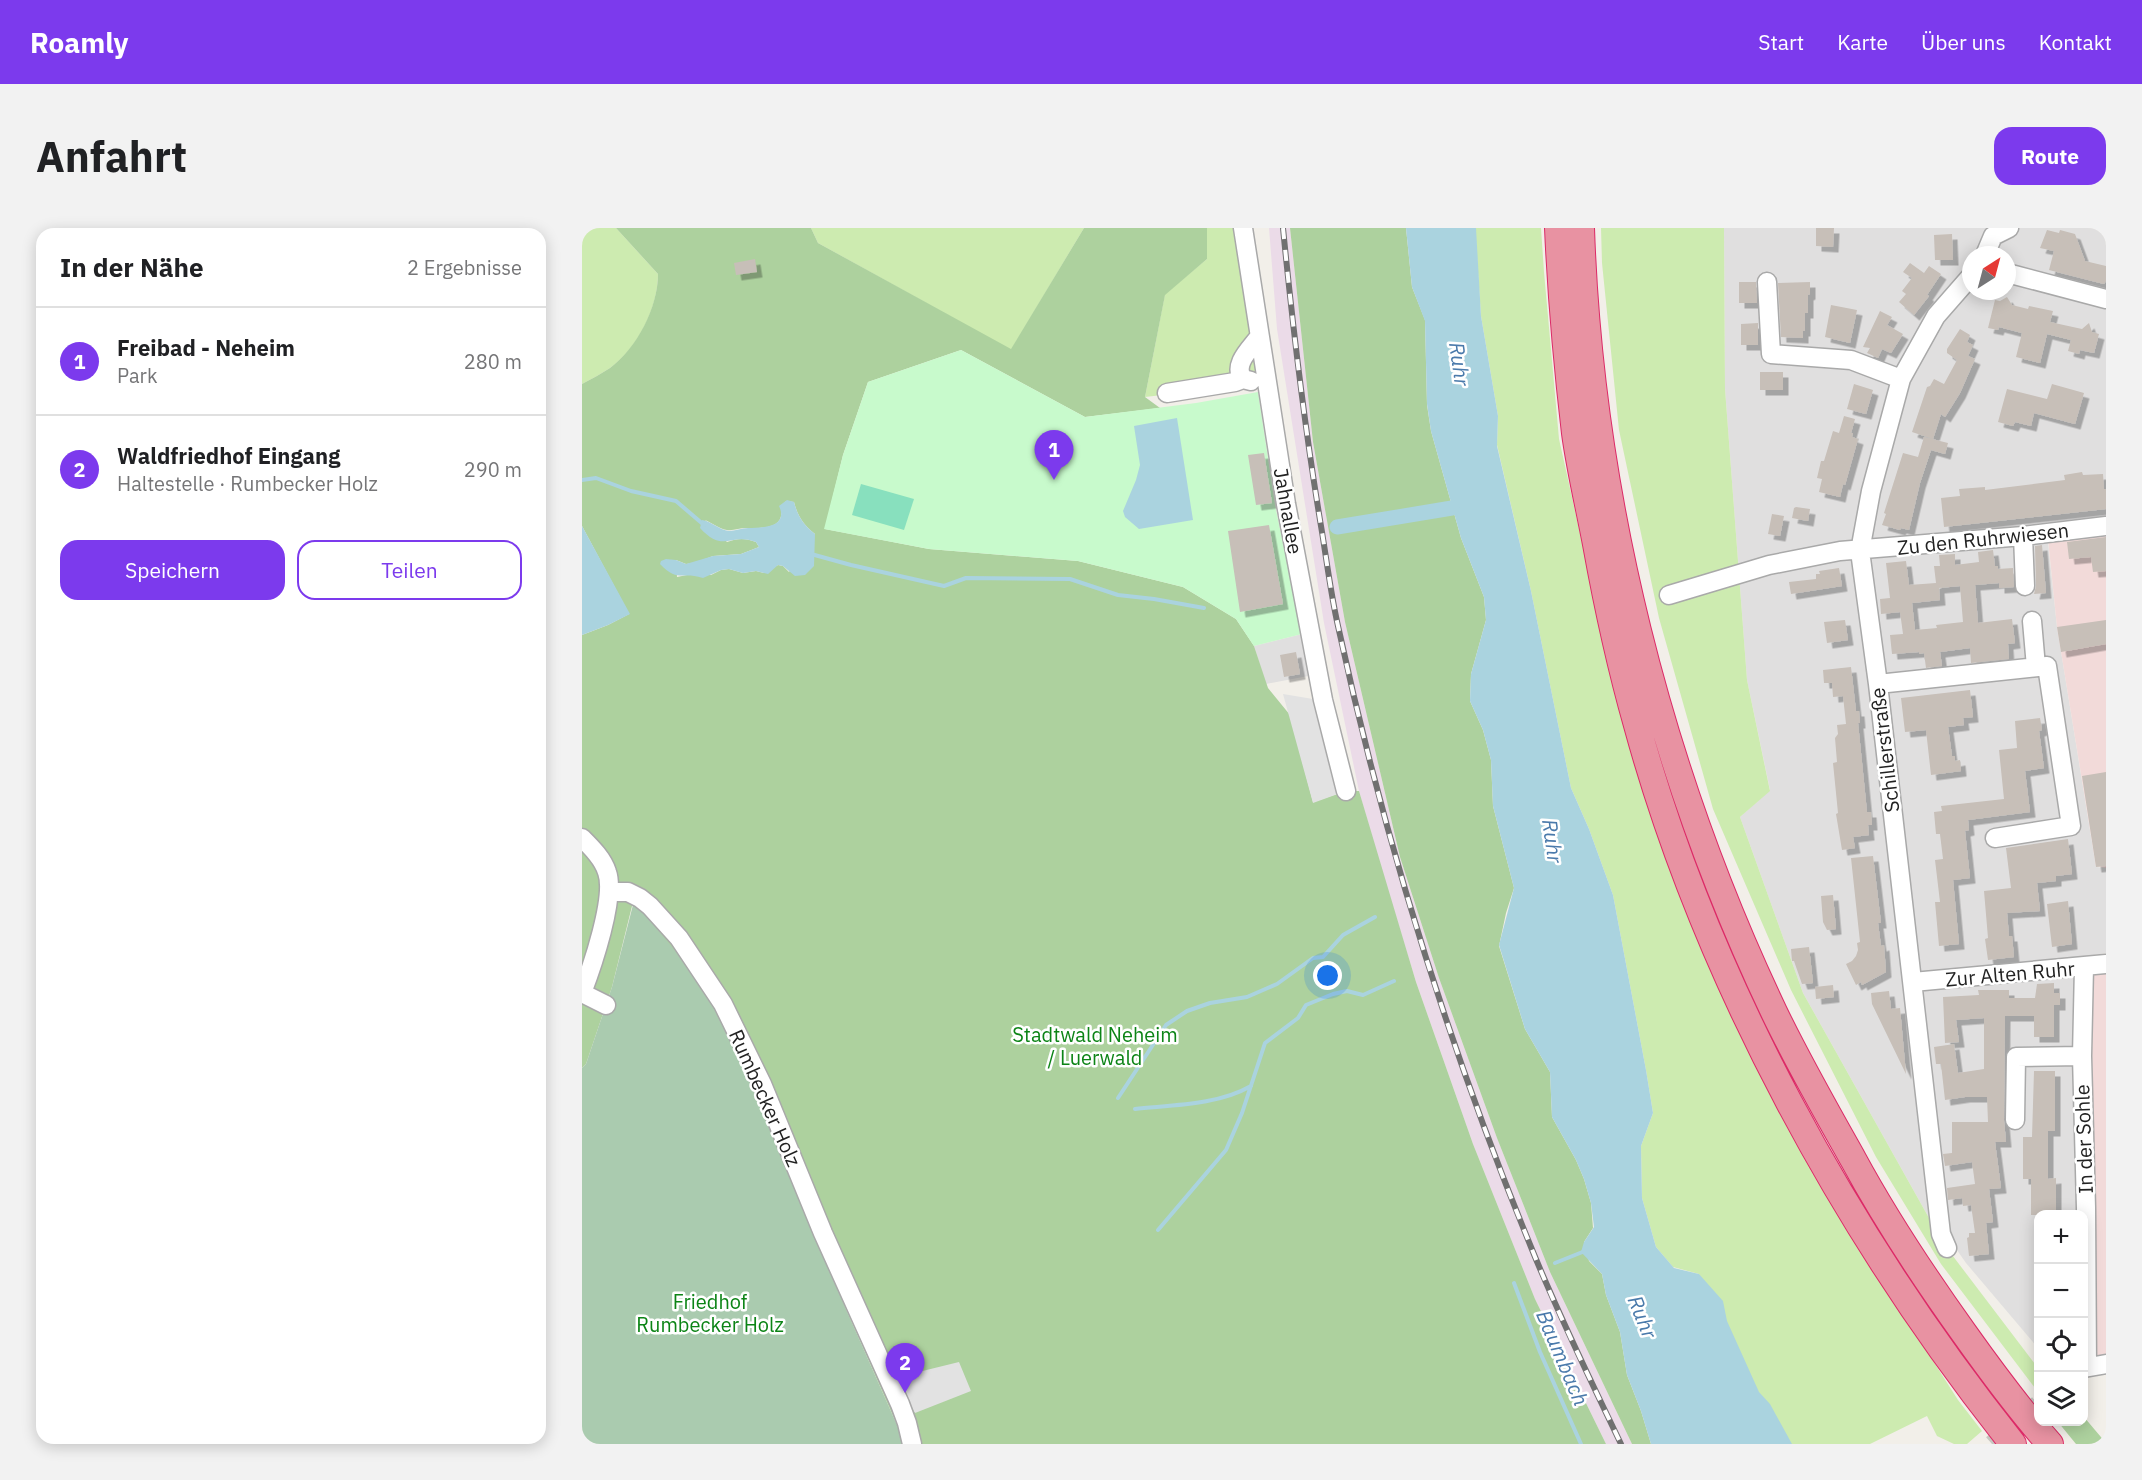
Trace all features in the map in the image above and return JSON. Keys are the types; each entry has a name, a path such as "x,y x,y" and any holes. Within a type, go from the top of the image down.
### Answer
{"highway":[{"path":"1558,228 1575,435 1588,506 1611,624 1634,716 1675,843 1705,921 1746,1013 1785,1093 1837,1188 1965,1384 2013,1444"},
{"path":"1581,228 1582,272 1597,429 1632,606 1677,769 1707,852 1774,1012 1823,1108 1877,1203 1931,1287 1987,1365 2050,1444"}],"street":[{"name":"Jahnallee","path":"1243,228 1265,378 1323,700 1346,791"},
{"path":"1990,246 1997,231"},
{"path":"2016,275 2106,299"},
{"path":"1767,282 1771,354 1851,360 1901,379"},
{"name":"Schillerstraße","path":"1947,1248 1941,1234 1878,684 1860,550 1871,491 1901,379 1936,316 1962,286"},
{"path":"1259,338 1244,356 1239,366 1239,374 1248,381 1265,378"},
{"path":"1167,393 1243,379"},
{"name":"Zu den Ruhrwiesen","path":"1669,595 1769,565 1840,551 2023,536 2106,526"},
{"path":"2023,536 2025,586"},
{"path":"2032,621 2036,668"},
{"path":"1878,684 2047,666 2071,826 1995,838"},
{"path":"582,838 604,866 609,880 609,892 596,950 582,993 606,1005"},
{"name":"Rumbecker Holz","path":"609,892 628,892 640,897 650,906 679,938 723,1005 762,1084 824,1233 900,1404 912,1444"},
{"name":"Zur Alten Ruhr","path":"1913,982 2106,964"},
{"name":"In der Sohle","path":"2084,967 2082,1056 2086,1208 2085,1318"},
{"name":"In der Sohle","path":"2015,1120 2016,1057 2082,1056"},
{"path":"2088,1367 2106,1364"}],"shaded area":[{"path":"1269,228 1290,228 1313,442 1345,622 1400,857 1439,978 1497,1138 1550,1272 1632,1444 1606,1444 1535,1299 1473,1144 1416,982 1379,861 1359,791 1324,623 1277,329"},
{"path":"1724,228 2106,228 2106,516 2046,524 2057,627 2096,867 2106,868 2106,953 2074,958 2077,1210 2034,1210 2034,1343 1966,1263 1950,1240 1943,1243 1803,993 1740,817 1770,790 1747,680 1725,389"},
{"path":"2106,533 2106,868 2096,866 2057,627 2048,539"},
{"path":"1302,634 1308,676 1266,684 1254,646"},
{"path":"1283,694 1319,700 1346,791 1313,803"},
{"path":"2106,971 2106,1355 2093,1356 2092,974"},
{"path":"959,1362 971,1391 915,1413 894,1378"}],"green space":[{"path":"582,228 616,228 658,274 650,313 629,350 610,368 582,384"},
{"name":"Stadtwald Neheim / Luerwald","path":"616,228 811,228 818,243 1011,349 1084,228 1207,228 1207,259 1165,295 1145,397 1160,408 1085,417 961,350 868,382 843,455 825,529 929,549 1078,561 1183,587 1236,619 1254,646 1268,688 1290,715 1313,802 1346,791 1359,791 1416,982 1473,1144 1535,1299 1606,1444 904,1444 845,1307 633,902 612,987 586,1064 582,1068 582,635 629,614 582,526 582,384 610,368 629,350 650,313 658,274","holes":["786,501 794,502 802,520 815,534 789,572 783,566 778,565 764,573 756,571 743,573 729,569 711,575 692,574 677,577 676,560 686,564 695,563 713,556 741,554 759,547 756,542 745,539 727,542 705,520 727,530 770,526 779,520 781,508"]},
{"path":"811,228 1084,228 1011,350 818,243"},
{"path":"1207,228 1235,228 1258,384 1145,397 1165,294 1207,259"},
{"path":"1290,228 1406,228 1412,287 1425,320 1427,405 1431,431 1461,538 1484,597 1486,620 1471,674 1470,701 1483,730 1491,760 1493,806 1514,888 1499,946 1525,1029 1550,1072 1552,1117 1584,1179 1591,1203 1593,1228 1584,1242 1589,1261 1602,1274 1606,1295 1620,1332 1627,1375 1651,1444 1632,1444 1550,1272 1497,1138 1439,978 1400,857 1345,622 1313,442"},
{"path":"1475,228 1541,228 1559,439 1602,632 1665,842 1838,1212 1958,1400 1982,1431 1967,1444 1954,1444 1937,1436 1927,1416 1870,1444 1779,1444 1699,1274 1673,1267 1656,1247 1642,1198 1641,1146 1653,1113 1646,1070 1613,895 1571,788 1531,591 1497,445 1498,416 1481,316"},
{"path":"1601,228 1724,228 1725,389 1747,680 1770,791 1740,817 1803,993 1943,1243 2034,1363 2034,1387 1941,1264 1876,1157 1791,990 1713,809 1659,618 1619,430 1602,263"},
{"path":"961,350 1085,417 1196,403 1258,392 1275,505 1302,634 1254,646 1236,619 1183,587 1078,561 929,549 824,529 843,455 868,382"},
{"path":"861,484 914,499 904,530 852,515"},
{"name":"Friedhof Rumbecker Holz","path":"634,901 705,987 779,1131 845,1307 904,1444 582,1444 582,1068 586,1064 612,987"},
{"path":"2088,1422 2106,1443 2106,1444 2076,1444 2061,1426 2088,1426"}],"water":[{"name":"Ruhr","path":"1406,228 1476,228 1481,316 1498,416 1497,446 1531,591 1571,788 1613,895 1646,1070 1653,1113 1641,1146 1642,1198 1656,1247 1674,1268 1699,1274 1723,1301 1727,1321 1759,1392 1770,1404 1792,1444 1651,1444 1627,1375 1620,1332 1606,1295 1602,1274 1581,1252 1584,1242 1594,1227 1591,1203 1576,1160 1552,1117 1550,1072 1525,1029 1499,945 1514,888 1493,806 1491,760 1483,730 1470,701 1471,674 1486,620 1484,597 1461,538 1431,431 1427,404 1425,321 1412,287"},
{"path":"1177,418 1193,520 1139,529 1125,517 1123,511 1140,465 1134,426"},
{"path":"787,500 794,502 802,520 815,534 814,566 805,575 795,576 783,566 778,565 768,574 756,571 743,573 729,569 703,578 676,575 660,564 666,559 686,564 713,556 741,554 759,547 756,542 747,540 715,540 700,528 702,520 729,531 767,527 780,518 779,506"},
{"path":"582,526 630,614 582,635"}],"building":[{"path":"1816,228 1834,228 1833,247 1816,246"},
{"path":"2047,230 2059,233 2060,230 2075,234 2085,261 2106,266 2104,284 2049,270 2054,251 2040,248"},
{"path":"1952,234 1953,260 1935,260 1934,235"},
{"path":"755,259 757,272 736,275 734,263"},
{"path":"1910,263 1924,273 1929,266 1941,274 1927,295 1929,296 1914,315 1899,302 1906,294 1902,291 1912,278 1903,272"},
{"path":"1739,282 1756,282 1757,303 1739,303"},
{"path":"1810,282 1808,313 1805,313 1803,338 1781,337 1778,283"},
{"path":"1995,300 2009,300 2012,305 2028,309 2029,306 2053,311 2050,322 2082,329 2089,323 2092,332 2099,334 2094,353 2080,350 2079,354 2068,351 2071,340 2047,334 2040,363 2016,357 2022,333 1999,327 1998,330 1988,328"},
{"path":"1831,305 1857,310 1850,343 1825,337"},
{"path":"1880,311 1892,317 1887,325 1903,334 1891,353 1882,349 1878,358 1867,353 1870,348 1863,347"},
{"path":"1758,323 1758,345 1741,345 1741,324"},
{"path":"1960,329 1970,335 1967,342 1973,345 1968,356 1975,359 1960,393 1945,417 1941,414 1933,439 1912,432 1927,387 1934,379 1944,384 1957,360 1947,353 1947,349"},
{"path":"1760,372 1783,372 1783,390 1760,390"},
{"path":"1854,384 1873,390 1866,414 1847,409"},
{"path":"2052,384 2084,393 2075,424 2034,413 2031,426 2015,422 2013,426 1998,422 2007,389 2047,399"},
{"path":"1844,416 1855,419 1851,433 1853,433 1852,437 1858,439 1840,497 1819,492 1822,479 1817,478 1833,431 1839,433"},
{"path":"1924,437 1948,443 1945,454 1931,450 1920,483 1909,530 1882,525 1903,453 1918,457"},
{"path":"1264,453 1272,503 1256,505 1248,455"},
{"path":"2082,472 2083,475 2103,474 2106,509 1944,527 1941,498 1960,496 1959,489 1985,487 1985,490 2065,480 2064,475"},
{"path":"1796,507 1810,509 1808,521 1792,518"},
{"path":"1772,514 1784,516 1780,536 1768,534"},
{"path":"1269,525 1283,604 1240,612 1228,531"},
{"path":"2106,537 2106,571 2093,572 2091,557 2069,559 2067,542"},
{"path":"2042,545 2046,593 2034,594 2036,586 2035,546"},
{"path":"1993,550 1995,566 1998,566 1998,569 2013,568 2014,587 1999,588 1999,583 1975,585 1978,623 2012,619 2015,643 2008,644 2009,659 1971,663 1970,648 1940,652 1942,666 1926,668 1924,653 1892,654 1890,635 1903,634 1900,612 1881,614 1880,599 1890,598 1886,563 1906,561 1909,585 1936,583 1934,566 1940,566 1939,555 1955,554 1955,565 1979,562 1978,552","holes":["1960,586 1963,622 1915,630 1912,603 1940,600 1939,588"]},
{"path":"1839,568 1842,586 1791,594 1789,582 1816,579 1816,574 1820,574 1819,571"},
{"path":"1845,620 1848,640 1827,643 1824,622"},
{"path":"2106,620 2106,644 2061,652 2057,627"},
{"path":"1296,652 1300,674 1284,677 1280,655"},
{"path":"1851,667 1856,711 1859,711 1860,723 1858,723 1867,812 1871,812 1872,825 1868,825 1869,835 1853,837 1855,848 1842,850 1836,814 1838,813 1833,763 1837,762 1835,738 1838,734 1837,725 1846,724 1843,696 1833,697 1832,683 1824,683 1823,670"},
{"path":"1970,690 1973,717 1963,718 1964,725 1948,727 1952,756 1955,756 1955,761 1960,760 1961,771 1931,775 1926,730 1905,732 1901,698"},
{"path":"2040,718 2042,730 2039,731 2044,768 2025,771 2030,812 1968,820 1969,830 1965,831 1970,878 1953,880 1959,944 1939,946 1935,902 1940,902 1935,860 1943,859 1940,834 1936,834 1934,812 1942,811 1941,806 2004,799 1999,750 2017,748 2015,721"},
{"path":"2106,772 2106,866 2096,867 2082,776"},
{"path":"2068,839 2072,874 2056,876 2056,881 2037,883 2040,911 2007,913 2014,957 1988,960 1984,891 2011,888 2006,848"},
{"path":"1873,856 1881,923 1878,923 1881,946 1884,945 1886,972 1862,985 1861,982 1856,985 1846,964 1856,956 1857,943 1860,942 1851,858"},
{"path":"1833,895 1836,929 1827,930 1823,922 1821,896"},
{"path":"2068,901 2072,944 2052,947 2047,904"},
{"path":"1809,947 1813,983 1802,984 1794,961 1792,961 1791,949"},
{"path":"2054,983 2054,993 2060,993 2060,1005 2054,1005 2054,1037 2034,1037 2034,1016 2005,1016 2004,1120 2006,1142 1995,1142 2001,1188 1989,1189 1993,1222 1986,1223 1989,1254 1969,1256 1967,1238 1969,1233 1975,1233 1971,1205 1963,1206 1962,1198 1948,1200 1947,1188 1975,1184 1972,1162 1945,1166 1943,1154 1952,1153 1952,1122 1988,1122 1987,1097 1945,1100 1941,1064 1936,1064 1934,1047 1954,1044 1958,1073 1984,1069 1984,1018 1956,1020 1959,1042 1945,1043 1943,997 1979,995 1978,990 2009,990 2009,998 2035,998 2037,984"},
{"path":"1833,985 1834,997 1816,999 1815,987"},
{"path":"1889,991 1891,1009 1900,1008 1906,1074 1872,1004 1871,993"},
{"path":"2034,1071 2055,1071 2055,1131 2048,1131 2048,1179 2056,1178 2056,1210 2034,1210 2034,1215 2031,1215 2031,1179 2023,1179 2023,1137 2032,1137"}],"waterway":[{"path":"582,480 596,478 631,491 676,501 704,525"},
{"path":"1337,527 1452,508"},
{"path":"811,554 944,586 966,578 1070,579 1118,595 1204,608"},
{"path":"1118,1098 1166,1025 1187,1011 1210,1003 1247,997 1277,984 1313,958 1323,957 1343,935 1375,917"},
{"path":"1158,1230 1226,1150 1242,1113 1265,1043 1298,1018 1306,1005 1347,991 1363,995 1394,981"},
{"path":"1135,1109 1210,1101 1251,1086"},
{"name":"Baumbach","path":"1555,1263 1585,1251"},
{"name":"Baumbach","path":"1514,1283 1540,1352 1581,1444"}],"tunnel":[{"path":"1992,1444 2034,1407"}],"railway":[{"path":"1283,228 1305,418 1333,603 1356,706 1397,863 1446,1018 1501,1171 1552,1297 1621,1444"}],"place":[{"name":"Freibad - Neheim","path":"1054,480"},
{"name":"Waldfriedhof Eingang","path":"905,1393"}]}
